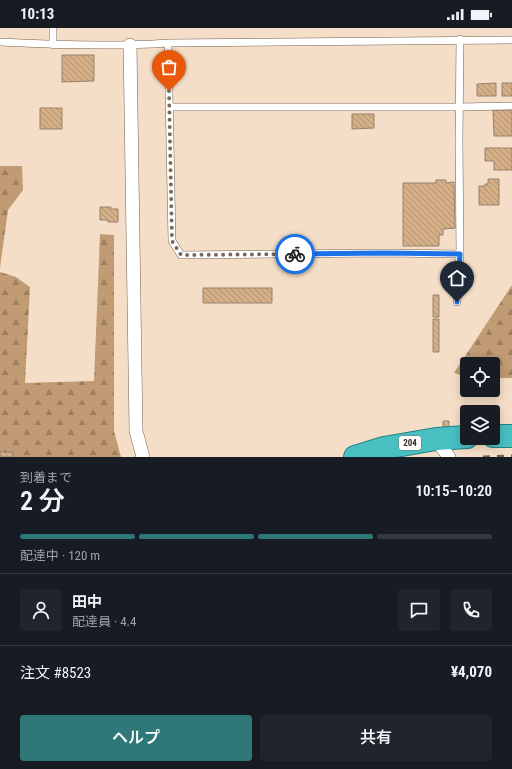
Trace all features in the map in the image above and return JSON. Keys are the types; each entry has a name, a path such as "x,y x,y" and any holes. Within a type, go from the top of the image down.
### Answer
{"highway":[{"path":"500,436 512,436"},
{"name":"204","path":"354,457 384,448 436,438 460,437"}],"street":[{"path":"130,46 136,431 143,457"},
{"path":"436,438 449,457"}],"lane":[{"path":"53,28 53,45"},
{"path":"0,42 53,45 130,46 168,43 460,39 512,40"},
{"path":"457,302 460,254 460,39"},
{"path":"168,43 172,241 181,255 384,253 460,254"},
{"path":"169,107 512,106"}],"green space":[{"path":"0,166 22,166 23,190 8,210 0,268"},
{"path":"100,234 114,235 114,431 121,457 0,457 0,272 16,277 30,287 25,383 94,381"},
{"path":"512,285 512,378 500,378 500,357 465,357"},
{"path":"460,364 460,375 454,373"}],"building":[{"path":"62,55 94,55 94,81 62,82"},
{"path":"496,83 496,96 477,96 477,84"},
{"path":"502,83 512,83 512,96 502,96"},
{"path":"40,108 62,108 62,129 40,129"},
{"path":"493,110 512,110 512,136 494,136"},
{"path":"352,114 374,114 374,128 352,129"},
{"path":"485,148 512,148 512,170 494,170 494,161 485,161"},
{"path":"488,179 499,179 499,205 479,205 479,186 485,186 485,184 488,184"},
{"path":"436,180 446,180 446,183 454,182 455,228 443,229 443,235 439,235 439,246 403,246 403,183 436,183"},
{"path":"100,207 111,207 111,209 118,209 118,222 100,220"},
{"path":"203,288 272,288 272,303 203,303"},
{"path":"433,295 439,295 439,317 433,317"},
{"path":"433,319 439,319 439,352 433,352"},
{"path":"443,421 449,421 449,427 443,427"},
{"path":"0,452 13,452 12,457 0,457"}],"railway":[{"path":"483,457 512,456"}],"way so far":[{"path":"169,91 172,241 181,255 295,254"}],"route":[{"path":"295,254 460,254 457,302"}]}
